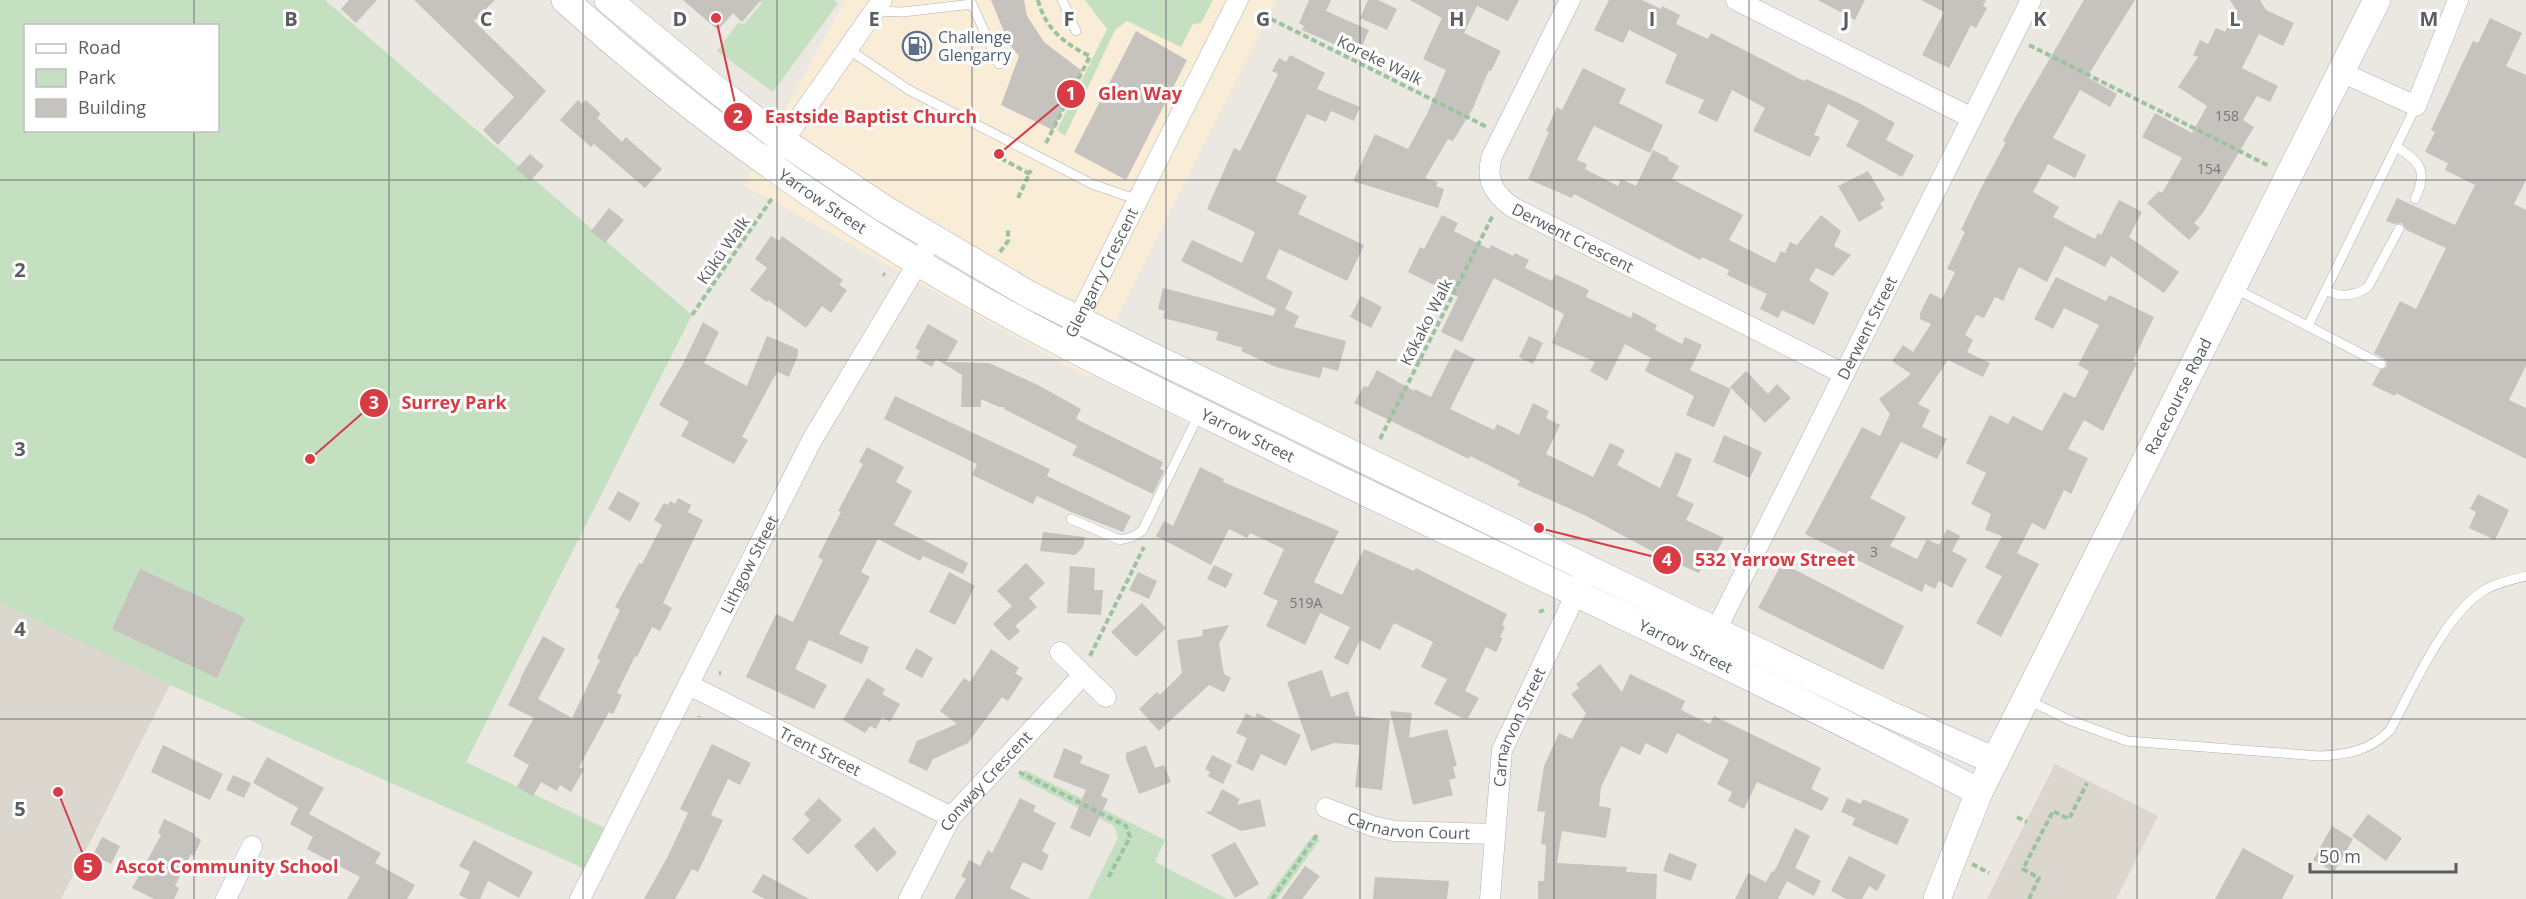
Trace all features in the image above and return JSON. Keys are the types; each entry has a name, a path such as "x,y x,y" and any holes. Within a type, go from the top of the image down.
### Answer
{"street":[{"name":"Yarrow Street","path":"566,0 662,83 768,163 847,218 1002,311 1065,345 1703,655 1979,792"},
{"name":"Yarrow Street","path":"608,0 693,71 783,141 933,238 1077,320 1884,712 1995,761"},
{"name":"Glengarry Crescent","path":"1065,345 1238,0"},
{"name":"Derwent Crescent","path":"1570,0 1492,156 1489,167 1493,189 1512,207 1844,374"},
{"path":"1736,0 1972,118"},
{"name":"Derwent Street","path":"1703,655 2031,0"},
{"name":"Racecourse Road","path":"1917,899 1995,761 2377,0"},
{"path":"2341,72 2416,106 2458,0"},
{"path":"768,163 879,5"},
{"name":"Lithgow Street","path":"580,899 822,421 933,238"},
{"name":"Carnarvon Street","path":"1490,899 1500,764 1506,738 1588,568"},
{"path":"1060,652 1106,697"},
{"name":"Conway Crescent","path":"909,899 951,817 1083,675"},
{"name":"Trent Street","path":"689,685 951,817"},
{"name":"Racecourse Road","path":"1937,899 1979,792"},
{"name":"Carnarvon Court","path":"1326,808 1372,826 1394,831 1494,834"},
{"path":"226,899 252,846"}],"lane":[{"path":"1062,0 1076,31"},
{"path":"879,5 903,12 972,4 999,64"},
{"name":"Glengarry Crescent","path":"848,49 909,90 1092,184 1138,200"},
{"path":"2308,326 2416,106"},
{"path":"2396,147 2411,156 2421,169 2422,180 2415,198"},
{"path":"2326,290 2333,294 2346,295 2368,287 2399,230"},
{"path":"2232,286 2380,364"},
{"path":"1071,519 1120,540 1142,531 1200,411"},
{"path":"2026,699 2069,720 2127,741 2319,756 2344,755 2373,744 2390,730 2442,636 2464,607 2486,589 2526,576"}],"path":[{"path":"1038,0 1046,22 1060,38 1090,56 1043,148"},
{"name":"Koreke Walk","path":"1263,15 1487,127"},
{"path":"2012,37 2289,176"},
{"path":"993,154 1030,172 1018,198"},
{"name":"Kūkū Walk","path":"692,315 773,197"},
{"name":"Kōkako Walk","path":"1380,439 1494,215"},
{"path":"997,254 1006,245 1008,228"},
{"path":"1015,770 1126,826 1130,837 1108,878"},
{"path":"2029,899 2039,878 2023,869 2053,811 2069,819 2087,783"},
{"path":"2017,817 2027,822"},
{"path":"1272,899 1317,835"},
{"path":"1969,863 1989,873"}],"shaded area":[{"path":"845,0 1277,0 1087,377 744,185"},
{"path":"0,603 170,685 61,899 0,899"},
{"path":"2055,764 2158,816 2116,899 1987,899"}],"green space":[{"path":"0,0 325,0 692,315 466,762 609,830 590,871 170,685 0,603"},
{"path":"759,0 833,0 838,3 773,92 717,51 738,23 744,24 762,3"},
{"path":"1085,0 1213,0 1201,23 1193,24 1181,47 1127,21 1115,30 1065,136 1057,130 1107,29"},
{"path":"1025,770 1165,840 1155,862 1227,899 1088,899 1118,838 1114,826 1018,777"},
{"path":"1313,835 1320,840 1277,899 1266,899"}],"building":[{"path":"349,0 377,0 356,23 341,9"},
{"path":"414,0 495,0 474,21 546,91 498,145 483,130 514,97"},
{"path":"683,0 761,0 742,22 733,13 718,30"},
{"path":"991,0 1024,0 1027,16 1044,42 1082,71 1053,130 1001,105 1019,56 1009,44"},
{"path":"1309,0 1331,0 1326,11 1369,30 1360,51 1345,44 1343,48 1302,30 1304,26 1299,23"},
{"path":"1368,0 1378,0 1397,9 1387,30 1360,18"},
{"path":"1410,0 1519,0 1508,21 1477,6 1464,33 1501,51 1491,71 1489,70 1473,108 1453,141 1448,139 1425,178 1438,182 1436,186 1444,189 1438,208 1353,181 1375,134 1408,149 1427,114 1446,70 1423,59 1442,18"},
{"path":"1609,0 1642,0 1661,9 1662,6 1680,15 1676,24 1708,39 1711,33 1804,81 1806,79 1859,103 1895,123 1886,140 1914,155 1902,177 1846,146 1859,121 1828,104 1814,135 1820,137 1810,157 1753,131 1765,108 1732,90 1717,122 1698,113 1704,100 1665,83 1677,54 1629,30 1623,43 1594,30"},
{"path":"1818,0 1865,0 1855,20"},
{"path":"1921,0 1986,0 1983,6 1987,8 1976,28 1971,25 1949,68 1922,55 1944,12"},
{"path":"2084,0 2135,0 2087,77 2117,94 2110,107 2080,90 2053,138 2086,155 2075,178 2048,164 2033,192 2059,207 2053,217 2095,239 2098,233 2101,235 2119,200 2142,212 2129,237 2179,272 2164,293 2111,256 2105,267 2065,246 2047,282 2019,267 2003,301 1995,297 1984,318 1976,315 1965,335 1973,340 1967,352 1990,363 1983,377 1948,360 1918,404 1930,410 1922,427 1947,439 1937,459 1901,442 1870,498 1906,517 1890,546 1917,559 1927,539 1939,545 1947,529 1960,536 1952,551 1967,559 1952,588 1939,581 1935,589 1925,584 1922,592 1805,534 1862,427 1880,436 1890,414 1879,399 1911,374 1892,361 1903,345 1913,352 1931,324 1920,319 1920,313 1930,293 1942,299 1955,272 1947,269 1965,232 1961,230 2006,142 2003,141"},
{"path":"2230,0 2260,0 2266,10 2294,23 2283,46 2259,34 2242,68 2278,86 2270,102 2257,96 2243,120 2254,127 2203,213 2194,223 2200,228 2189,240 2147,203 2159,191 2162,193 2182,158 2142,137 2155,113 2192,133 2207,106 2178,87 2198,57 2193,55 2200,40 2208,44 2216,28 2225,32 2236,10"},
{"path":"2490,18 2522,33 2506,66 2526,75 2526,180 2514,204 2526,210 2526,366 2509,400 2526,408 2526,459 2396,393 2395,396 2372,385 2380,370 2387,367 2386,360 2374,353 2400,301 2416,309 2446,248 2406,230 2402,223 2394,224 2386,221 2397,198 2455,225 2475,185 2445,170 2448,163 2425,152 2435,132 2431,130 2473,41 2478,43"},
{"path":"1136,31 1187,60 1126,180 1074,152"},
{"path":"1290,55 1325,73 1317,89 1360,107 1354,121 1331,111 1326,122 1307,114 1275,181 1307,196 1298,214 1364,245 1347,281 1279,249 1266,278 1293,292 1285,309 1299,316 1294,327 1346,341 1338,371 1323,367 1320,378 1276,367 1241,351 1243,348 1216,340 1218,332 1163,318 1165,311 1158,309 1163,288 1273,316 1276,309 1181,261 1192,240 1242,263 1255,232 1207,209 1234,148 1240,151 1278,74 1272,71 1279,58 1286,62"},
{"path":"1583,68 1626,89 1619,103 1663,125 1650,153 1594,126 1577,160 1587,164 1585,169 1618,186 1621,179 1636,186 1653,150 1679,166 1672,179 1743,215 1729,240 1775,263 1781,251 1785,253 1790,242 1797,245 1821,215 1841,231 1834,246 1851,255 1833,276 1816,268 1809,280 1829,293 1814,325 1782,310 1778,318 1760,309 1767,294 1727,275 1729,270 1702,257 1700,260 1574,194 1572,198 1528,179 1549,132 1546,131 1557,107 1562,110"},
{"path":"578,100 582,104 586,100 601,114 597,118 622,142 626,137 662,169 645,188 594,144 591,147 560,120"},
{"path":"530,154 544,166 530,181 516,169"},
{"path":"1868,171 1885,200 1880,203 1883,208 1859,222 1838,186"},
{"path":"609,208 624,220 605,243 591,231"},
{"path":"1442,215 1458,223 1454,231 1489,249 1491,245 1513,256 1515,253 1529,260 1525,268 1552,281 1555,274 1589,290 1586,297 1631,318 1633,312 1657,325 1655,330 1682,344 1685,337 1702,345 1690,370 1731,389 1714,427 1686,415 1694,396 1645,371 1651,358 1625,344 1607,381 1590,371 1595,362 1552,343 1564,314 1494,278 1462,342 1441,332 1458,297 1408,272 1420,247 1424,249"},
{"path":"771,236 779,241 782,236 843,280 839,285 847,290 831,313 822,306 806,328 768,300 767,302 750,290 767,268 755,259"},
{"path":"2056,277 2106,301 2109,295 2154,317 2133,361 2137,363 2103,431 2084,420 2068,449 2088,458 2071,494 2064,490 2045,530 2032,523 2017,553 2039,564 2001,637 1976,623 2002,576 1985,568 2002,536 1985,530 1991,514 1971,504 1986,473 1966,463 1990,415 2008,424 2013,416 2042,431 2064,392 2075,398 2089,371 2078,365 2099,325 2064,308 2053,329 2034,319"},
{"path":"1361,296 1382,307 1371,328 1350,317"},
{"path":"703,322 719,332 704,363 747,386 767,336 798,349 798,355 789,377 778,372 774,377 742,437 748,440 734,464 681,436 689,422 659,405 683,364"},
{"path":"928,324 958,341 946,362 989,363 1038,385 1081,409 1076,419 1163,462 1160,469 1164,471 1153,494 1072,455 1077,446 1004,409 1005,407 999,407 981,399 981,407 961,407 962,375 936,359 932,367 916,358 920,351 915,348"},
{"path":"1529,336 1543,343 1533,364 1519,357"},
{"path":"1455,349 1475,359 1450,409 1494,430 1497,424 1519,435 1533,403 1549,411 1546,418 1560,425 1546,454 1593,477 1610,443 1625,450 1617,465 1660,488 1676,452 1692,459 1677,496 1694,504 1686,520 1724,538 1711,564 1705,561 1699,573 1667,559 1584,515 1517,485 1520,481 1470,456 1469,459 1354,403 1364,386 1368,387 1377,370 1414,391 1415,389 1431,397"},
{"path":"1746,371 1768,394 1777,384 1791,398 1765,423 1730,387"},
{"path":"895,396 1050,469 1047,476 1131,516 1123,532 1037,496 1033,504 972,475 977,464 884,419"},
{"path":"1724,435 1762,452 1750,478 1713,462"},
{"path":"867,447 904,467 896,482 912,491 894,525 968,563 963,574 923,556 920,561 878,539 861,572 870,577 839,634 869,647 862,664 809,640 795,669 827,685 814,709 746,677 776,614 793,622 823,560 818,557 841,512 838,511 863,464 859,462"},
{"path":"1200,467 1224,479 1223,482 1339,531 1314,582 1342,595 1364,549 1414,571 1416,568 1507,614 1502,625 1505,627 1500,637 1503,638 1496,652 1486,647 1465,691 1479,698 1468,718 1462,718 1434,704 1447,679 1421,667 1433,642 1394,623 1380,650 1360,640 1348,665 1334,658 1350,627 1320,613 1305,645 1266,626 1278,601 1263,594 1284,549 1250,533 1247,538 1229,529 1211,565 1156,536 1164,521 1173,526"},
{"path":"618,491 640,503 630,522 608,509"},
{"path":"2478,494 2509,510 2495,540 2469,528 2476,512 2470,509"},
{"path":"678,498 691,505 688,512 703,520 663,603 672,608 660,631 652,627 637,657 635,656 617,693 622,695 613,714 609,712 579,767 584,769 571,792 560,785 557,791 541,782 533,796 517,787 529,765 513,756 534,718 508,705 520,679 543,636 565,649 538,699 572,718 600,660 597,658 620,610 615,607 639,563 642,564 662,525 654,520 664,503 668,505 670,501 675,504"},
{"path":"1043,532 1085,537 1083,547 1075,555 1040,551"},
{"path":"1026,563 1045,583 1029,598 1037,607 1015,626 1020,631 1009,641 993,624 1012,606 997,591"},
{"path":"1782,563 1904,626 1883,670 1758,608"},
{"path":"1214,565 1233,574 1226,588 1207,579"},
{"path":"1070,566 1095,568 1094,590 1103,590 1101,615 1067,613"},
{"path":"140,569 245,618 217,678 112,629"},
{"path":"949,572 975,586 955,625 929,612"},
{"path":"1138,572 1157,581 1149,599 1129,590"},
{"path":"1142,603 1166,628 1136,657 1111,632"},
{"path":"1229,625 1219,644 1224,674 1231,678 1224,692 1209,685 1159,731 1139,709 1157,692 1160,695 1182,673 1177,640 1203,636 1202,630"},
{"path":"916,648 933,658 922,678 905,669"},
{"path":"991,649 1019,668 1015,673 1023,678 1008,701 1002,697 968,743 933,759 927,771 908,762 917,741 957,724 940,711 964,678 970,682"},
{"path":"1600,664 1622,692 1630,674 1685,701 1681,710 1710,724 1714,716 1821,768 1811,789 1829,798 1822,811 1757,782 1744,809 1728,801 1732,792 1717,784 1729,760 1677,733 1667,754 1646,743 1640,755 1621,746 1601,787 1599,806 1611,808 1606,838 1562,831 1557,863 1627,867 1626,872 1657,874 1656,899 1538,899 1538,881 1544,881 1546,845 1541,844 1545,812 1537,811 1544,766 1559,733 1572,739 1586,713 1571,694 1579,688 1576,684"},
{"path":"1322,670 1331,697 1348,691 1356,716 1390,720 1382,790 1355,787 1360,745 1334,743 1311,751 1287,682"},
{"path":"867,678 885,689 882,694 900,704 890,722 882,717 876,729 870,726 865,733 843,720"},
{"path":"1390,711 1412,713 1409,738 1447,729 1457,766 1453,767 1456,778 1449,780 1453,795 1413,805"},
{"path":"1246,713 1255,718 1257,713 1301,735 1286,766 1261,754 1253,771 1236,763 1247,738 1236,733"},
{"path":"712,744 751,763 740,785 728,779 711,815 723,820 698,872 692,869 675,899 644,899 688,813 680,809"},
{"path":"163,745 223,774 210,800 151,772"},
{"path":"1146,745 1155,768 1164,765 1171,782 1139,794 1126,759 1126,753"},
{"path":"1064,748 1083,756 1080,763 1110,775 1101,796 1108,799 1090,837 1070,828 1086,790 1053,777"},
{"path":"1212,755 1232,765 1223,784 1208,776 1210,772 1205,769"},
{"path":"267,757 324,788 309,814 253,783"},
{"path":"233,775 251,783 244,798 226,790"},
{"path":"1222,789 1240,799 1237,805 1260,799 1266,826 1241,831 1205,812 1211,811"},
{"path":"819,798 842,820 808,855 792,839 810,820 804,814"},
{"path":"1020,798 1036,806 1033,811 1056,823 1042,851 1049,855 1042,871 1023,862 1010,888 1031,899 954,899 966,879 961,876 969,860 980,866 988,850 992,853"},
{"path":"1847,798 1861,804 1863,799 1909,819 1897,845 1852,825 1855,818 1841,812"},
{"path":"298,808 381,853 375,863 415,885 407,899 347,899 360,877 307,849 313,837 290,824"},
{"path":"2368,814 2402,838 2386,861 2352,836"},
{"path":"164,819 195,834 194,836 201,840 194,856 191,854 175,886 179,888 174,899 154,899 132,888 161,835 158,833"},
{"path":"2332,826 2353,839 2334,872 2313,860"},
{"path":"874,827 897,853 877,872 854,846"},
{"path":"1795,828 1810,836 1795,868 1821,881 1814,896 1787,881 1778,899 1735,899 1748,873 1766,882 1772,871 1774,872"},
{"path":"102,837 120,846 111,864 93,855"},
{"path":"474,840 533,872 519,898 488,881 480,899 468,899 459,895 470,872 459,866"},
{"path":"1235,842 1259,884 1235,898 1211,855"},
{"path":"2243,848 2294,876 2282,899 2215,899"},
{"path":"1669,853 1697,864 1691,881 1663,871"},
{"path":"1849,856 1886,875 1877,891 1869,886 1862,899 1846,899 1831,891"},
{"path":"1305,866 1320,876 1302,899 1281,899"},
{"path":"763,874 809,899 765,899 752,892"},
{"path":"1375,877 1449,881 1447,899 1373,899"}],"place":[{"name":"Eastside Baptist Church","path":"716,18"},
{"name":"Challenge Glengarry","path":"917,46"},
{"name":"Glen Way","path":"999,154"},
{"name":"Surrey Park","path":"310,459"},
{"name":"532 Yarrow Street","path":"1539,528"},
{"name":"Ascot Community School","path":"58,792"}]}
